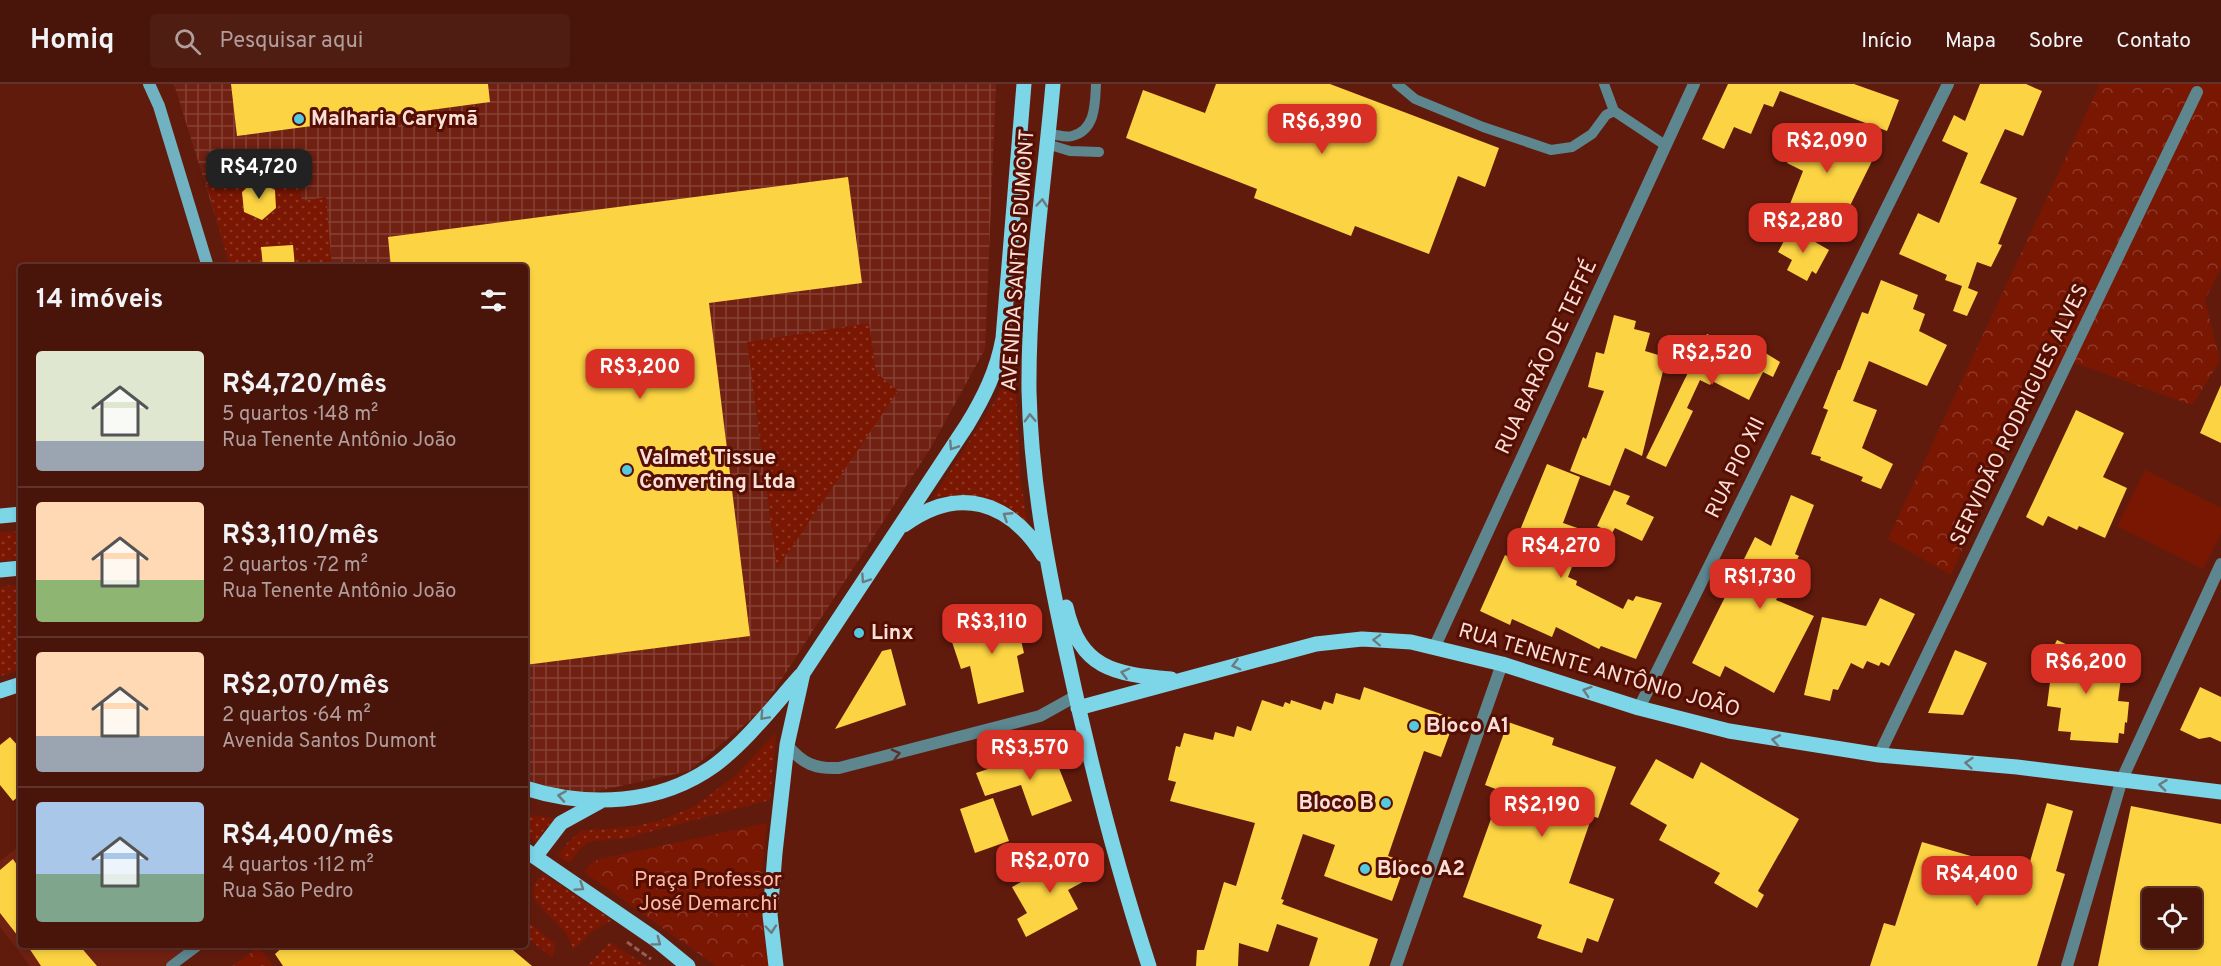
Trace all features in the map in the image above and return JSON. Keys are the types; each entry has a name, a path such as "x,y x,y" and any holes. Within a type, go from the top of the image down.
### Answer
{"main road":[{"name":"AVENIDA SANTOS DUMONT","path":"803,673 990,385 998,363 1007,295 1024,84"},
{"name":"AVENIDA SANTOS DUMONT","path":"1053,84 1029,357 1034,477 1046,559 1077,702 1115,853 1149,966"},
{"path":"1034,477 1047,515 1068,618 1081,647 1104,666 1114,670 1137,676 1182,680"},
{"path":"897,530 932,508 948,504 982,505 1013,519 1035,542 1046,559"},
{"path":"0,516 18,514"},
{"path":"0,570 18,568"},
{"name":"RUA TENENTE ANTÔNIO JOÃO","path":"1077,702 1182,680 1340,640 1386,640 1435,646 1502,664 1639,708 1729,731 1879,755 2122,779 2221,792"},
{"path":"777,966 770,915 787,745 803,673"},
{"path":"528,789 601,801 637,797 667,789 715,764 739,743 803,673"},
{"path":"0,691 18,685"},
{"path":"601,801 561,823 530,853 655,939 688,966"}],"street":[{"path":"149,84 159,106 207,264"},
{"name":"RUA BARÃO DE TEFFÉ","path":"1435,646 1694,84"},
{"name":"RUA PIO XII","path":"1639,708 1948,84"},
{"name":"SERVIDÃO RODRIGUES ALVES","path":"1879,755 2197,92"},
{"path":"2067,966 2122,779 2221,564"},
{"path":"1396,966 1502,664"},
{"name":"RUA TENENTE ANTÔNIO JOÃO","path":"787,745 813,768 839,768 1040,716 1077,702"}],"lane":[{"path":"1048,139 1072,136 1086,128 1095,111 1096,84"},
{"path":"1396,84 1415,99 1483,128 1551,150 1572,147 1592,134 1606,116 1614,111"},
{"path":"1604,84 1614,111 1665,145"},
{"path":"1048,139 1070,151 1099,152"},
{"path":"171,966 195,948"}],"shaded area":[{"path":"174,84 996,84 985,349 930,449 761,711 689,771 579,795 528,781 528,264 230,264"},
{"path":"18,847 18,948 191,948 167,966 30,966 0,927 0,861"}],"green space":[{"path":"2100,84 2221,84 2221,268 2205,300 2220,361 2192,405 2075,363 2030,392 1951,575 1888,539"},
{"path":"297,166 302,201 326,197 332,264 229,264 204,175"},
{"path":"869,323 876,372 898,391 777,569 747,342"},
{"path":"1014,361 1021,482 1027,522 1004,507 983,498 960,495 933,498 995,401"},
{"path":"2145,470 2221,508 2221,534 2203,569 2117,526"},
{"path":"18,531 18,559 0,561 0,533"},
{"path":"18,584 18,671 0,676 0,587"},
{"path":"776,733 770,800 626,838 589,842 569,863 558,856 568,842 581,831 636,826 662,820 693,807 734,777"},
{"path":"528,814 555,819 543,831 537,843 528,837"},
{"name":"Praça Professor José Demarchi","path":"767,823 762,895 763,931 769,966 716,966 584,872 592,862 600,859"},
{"path":"543,874 612,920 593,931 573,950 566,934 533,896 534,884"},
{"path":"528,922 555,944 553,958 528,938"},
{"path":"610,942 647,966 587,966"},
{"path":"260,948 273,966 232,966"}],"building":[{"name":"Malharia Carymã","path":"231,84 488,84 490,102 237,136"},
{"path":"1216,84 1330,84 1499,148 1485,187 1458,176 1429,254 1355,226 1351,236 1254,198 1257,189 1126,138 1143,90 1205,113"},
{"path":"1728,84 1854,84 1899,100 1887,131 1780,91 1773,107 1764,104 1751,134 1734,127 1724,149 1702,139"},
{"path":"1980,84 2026,84 2042,91 2023,136 2005,129 1980,183 2017,198 1998,244 2002,245 1991,267 1977,262 1968,288 1978,292 1967,316 1953,311 1962,286 1945,280 1947,275 1899,254 1918,213 1939,223 1968,153 1942,141 1954,115 1965,121"},
{"path":"1806,124 1874,157 1840,226 1790,204 1803,171 1787,163"},
{"name":"Valmet Tissue Converting Ltda","path":"848,177 862,283 709,303 750,636 528,665 528,264 391,264 388,237"},
{"path":"255,180 275,190 276,208 262,220 244,212 242,192"},
{"path":"1791,228 1829,250 1816,274 1812,271 1807,281 1787,270 1792,260 1778,252"},
{"path":"293,245 295,264 263,264 261,247"},
{"path":"1881,280 1918,295 1913,309 1925,314 1919,331 1947,345 1927,386 1869,361 1853,401 1877,410 1862,448 1893,464 1881,489 1861,481 1863,477 1820,460 1821,457 1811,454 1828,410 1823,408 1838,370 1840,370 1862,312 1868,314"},
{"path":"1614,315 1636,321 1634,329 1650,333 1645,351 1665,357 1665,363 1642,456 1625,448 1610,486 1570,471 1583,437 1586,439 1604,391 1588,387 1596,352 1604,354"},
{"path":"1707,334 1738,349 1746,341 1780,362 1773,377 1763,372 1749,400 1712,381 1710,385 1700,380 1687,408 1693,411 1666,467 1646,458"},
{"path":"2221,385 2221,443 2200,433"},
{"path":"2076,410 2124,433 2103,477 2127,488 2105,538 2079,526 2077,530 2048,516 2043,526 2026,517"},
{"path":"1547,464 1580,477 1563,523 1586,531 1568,577 1577,581 1576,585 1623,609 1628,599 1633,601 1636,596 1662,603 1636,659 1601,646 1599,649 1556,627 1552,637 1512,619 1510,625 1480,611 1505,555 1509,557"},
{"path":"1614,490 1630,496 1626,504 1654,517 1642,541 1615,528 1612,533 1597,526"},
{"path":"1791,495 1814,505 1795,554 1799,556 1776,600 1814,616 1774,693 1725,666 1720,677 1692,663 1755,537 1771,546"},
{"path":"1880,598 1915,614 1889,666 1881,662 1879,666 1867,661 1863,669 1851,663 1838,690 1833,689 1830,701 1804,695 1822,617 1866,626"},
{"path":"1013,607 1024,653 1017,656 1024,692 978,704 970,666 961,669 949,633 982,625 980,615"},
{"path":"2057,640 2122,670 2118,701 2129,702 2127,723 2125,722 2124,734 2119,733 2118,743 2070,740 2071,732 2058,731 2061,708 2047,706 2051,674 2046,673 2049,656"},
{"name":"Linx","path":"891,649 906,705 835,729 882,651"},
{"path":"1955,650 1987,663 1963,715 1928,713"},
{"path":"1364,687 1455,719 1441,757 1424,751 1388,856 1406,862 1392,901 1324,876 1335,845 1303,834 1281,899 1284,900 1282,904 1378,939 1369,966 1309,966 1318,938 1277,924 1268,952 1239,943 1238,966 1196,966 1197,950 1204,950 1224,882 1236,886 1255,823 1170,801 1176,782 1168,780 1176,746 1180,747 1184,733 1213,740 1215,732 1234,737 1237,726 1251,731 1262,700 1283,707 1285,702 1290,704 1291,700 1321,710 1324,701 1333,704 1336,693 1360,700"},
{"path":"2200,687 2221,697 2221,742 2210,737 2199,739 2180,730"},
{"path":"1508,722 1554,738 1552,745 1616,767 1598,818 1592,816 1569,883 1614,899 1598,942 1587,938 1582,953 1537,938 1542,925 1463,897 1501,791 1485,785"},
{"path":"10,737 18,746 18,797 13,801 0,785 0,745"},
{"path":"1051,748 1072,801 1032,816 1021,785 985,796 976,773"},
{"path":"1656,759 1693,779 1701,762 1799,819 1758,891 1764,895 1757,908 1714,883 1720,873 1659,840 1667,825 1630,804"},
{"path":"993,798 1009,841 975,853 960,809"},
{"path":"2047,803 2073,811 2056,871 2065,874 2037,966 1870,966 1884,923 1895,926 1922,842 2027,872"},
{"path":"2131,806 2221,824 2221,966 2098,966"},
{"path":"1075,852 1090,878 1068,890 1078,909 1026,937 1017,919 1027,913 1012,887"},
{"path":"13,859 18,865 18,936 0,913 0,870"},
{"path":"29,948 82,948 97,966 41,966"},
{"path":"282,948 511,948 532,966 283,966 275,954"}],"place":[{"name":"Malharia Carymã","path":"299,119"},
{"name":"Valmet Tissue Converting Ltda","path":"627,470"},
{"name":"Linx","path":"859,633"},
{"name":"Bloco A1","path":"1414,726"},
{"name":"Bloco B","path":"1386,803"},
{"name":"Bloco A2","path":"1365,869"}]}
